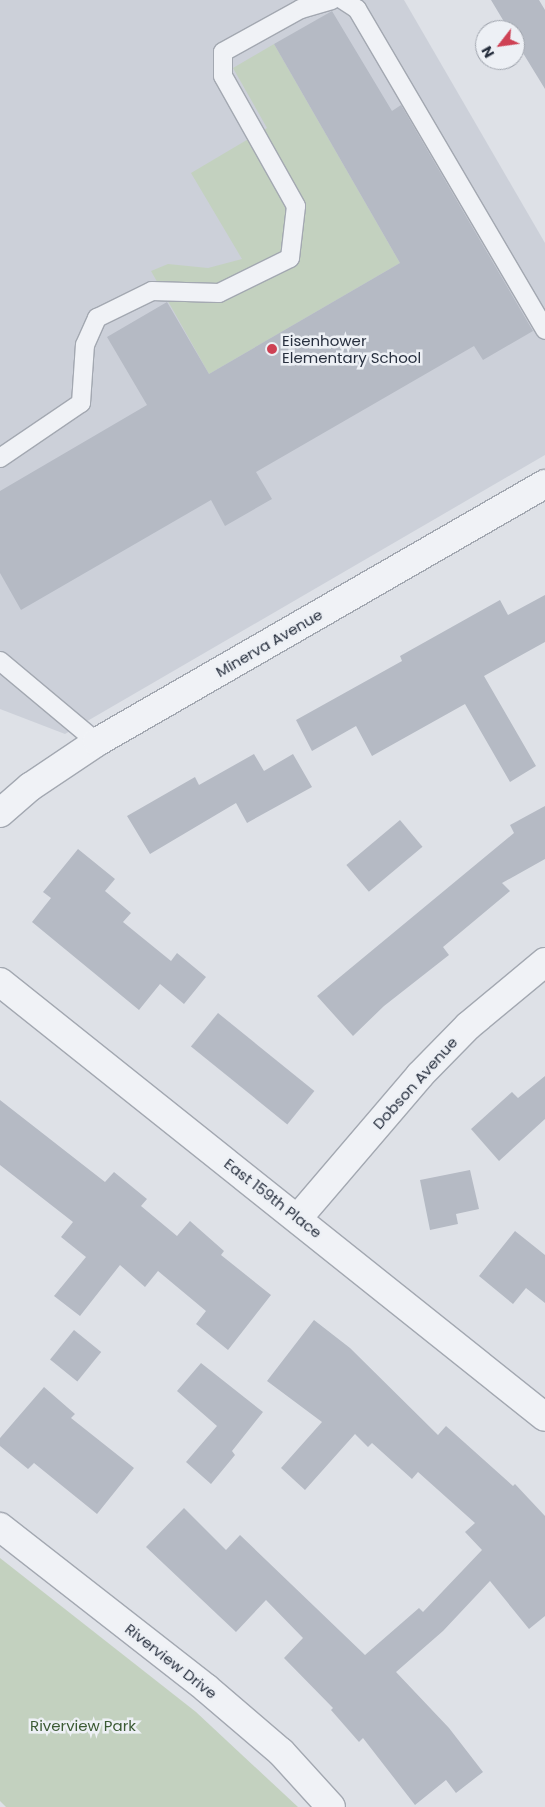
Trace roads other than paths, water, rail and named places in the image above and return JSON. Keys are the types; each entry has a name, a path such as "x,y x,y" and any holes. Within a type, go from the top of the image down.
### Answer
{"street":[{"name":"Minerva Avenue","path":"0,813 30,787 98,742 545,484"},
{"name":"Dobson Avenue","path":"298,1218 420,1075 468,1026 545,962"},
{"name":"East 159th Place","path":"0,982 545,1417"},
{"name":"Riverview Drive","path":"0,1527 206,1688 281,1752 331,1807"}],"lane":[{"path":"0,458 81,404 85,345 97,318 152,291 219,292 290,258 296,206 223,76 223,52 302,9 332,0"},
{"path":"350,5 545,330"},
{"path":"0,661 98,742"}],"place":[{"name":"Eisenhower Elementary School","path":"272,349"}],"park label":[{"name":"Riverview Park","path":"83,1726"}]}
